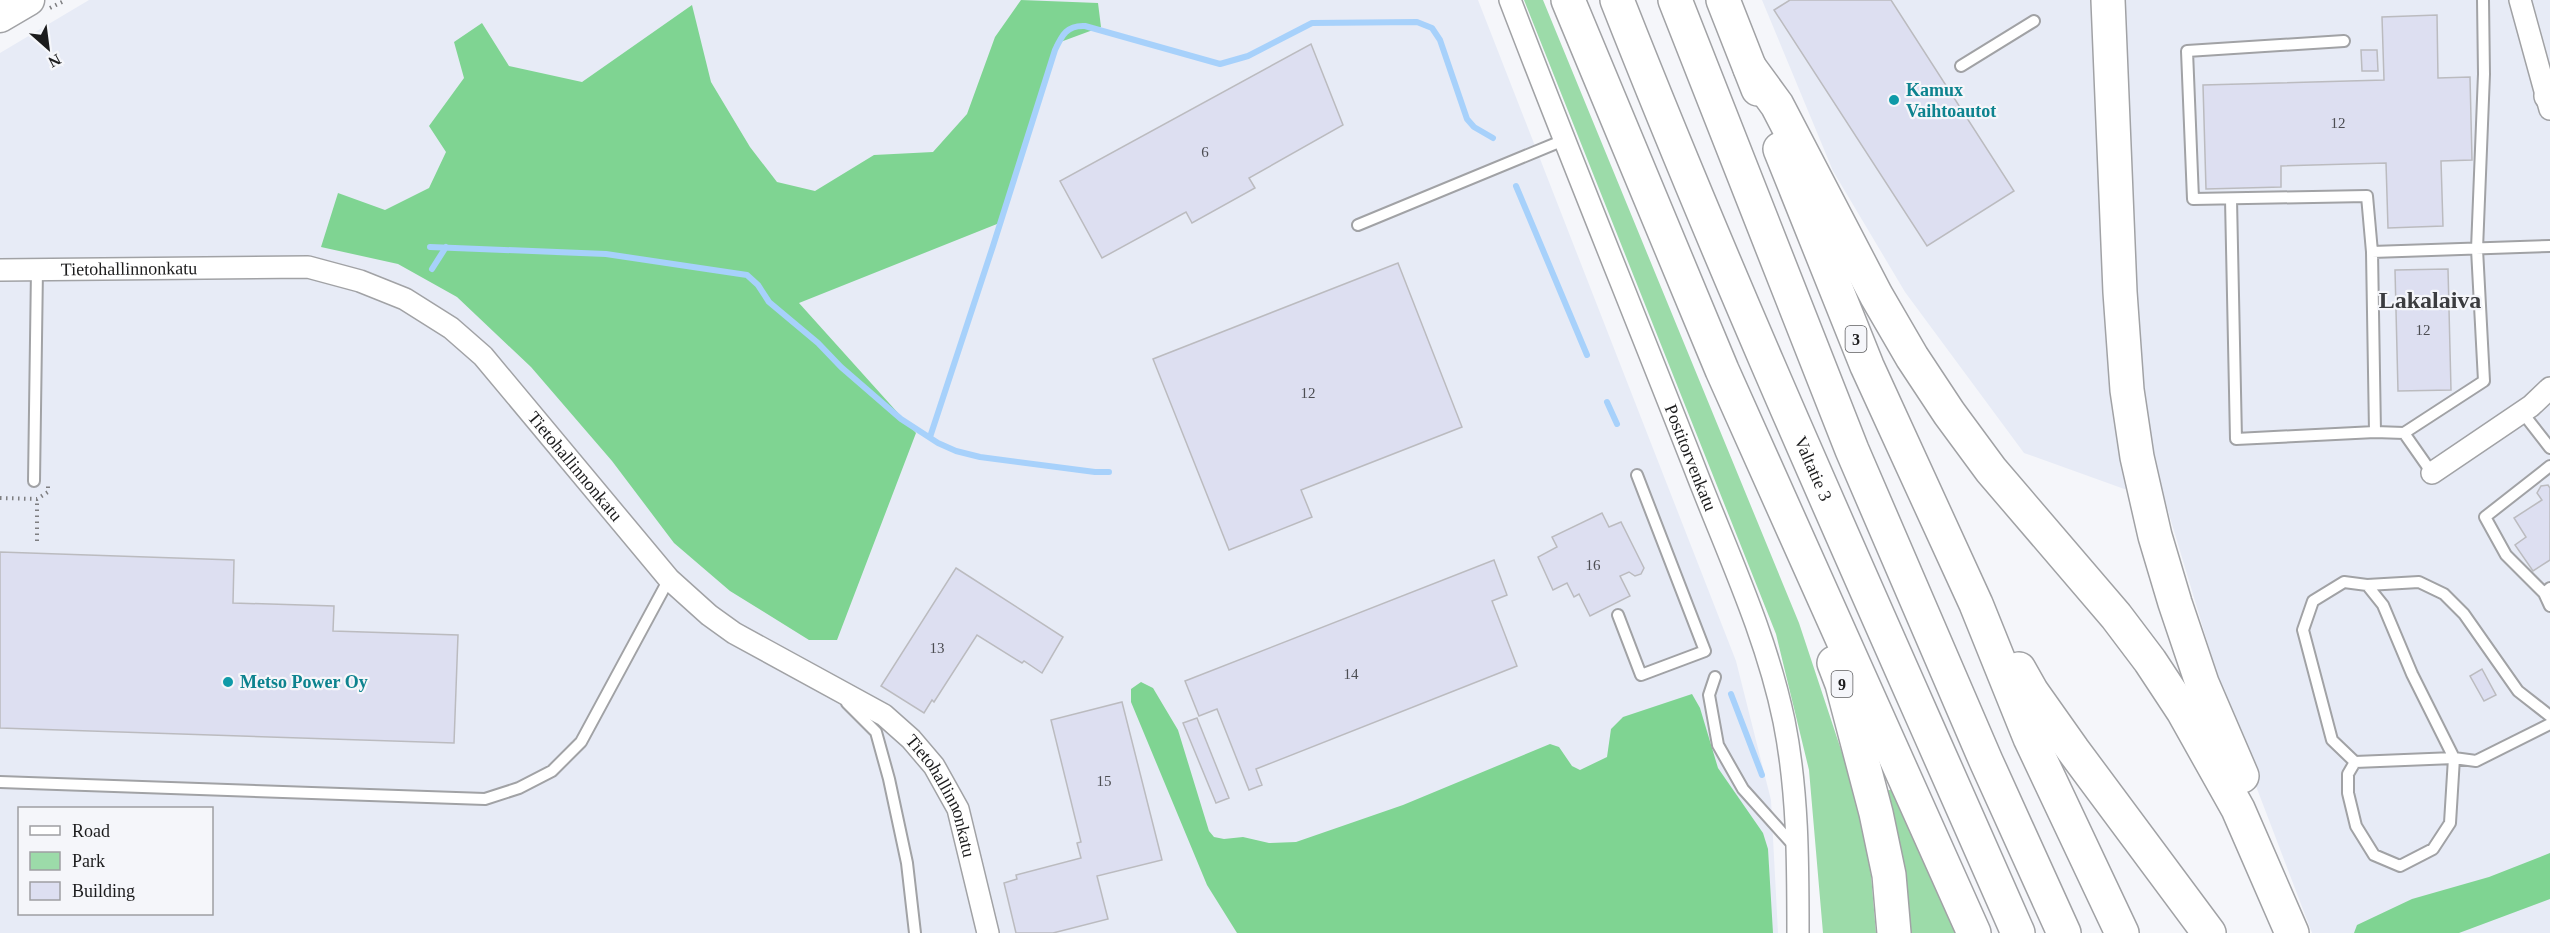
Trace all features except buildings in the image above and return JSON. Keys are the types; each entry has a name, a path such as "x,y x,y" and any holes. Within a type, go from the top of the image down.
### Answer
{"highway":[{"path":"1568,0 1722,370 1974,933"},
{"name":"Valtatie 3","path":"1617,0 1664,119 1811,464 2018,933"},
{"path":"1675,0 1852,450 1986,761 2064,933"},
{"name":"3","path":"1723,0 1795,189 1867,366 1976,604 2030,738 2122,933"},
{"path":"2108,0 2120,292 2127,390 2137,457 2155,537 2175,603 2202,683 2249,793 2289,902 2297,933"},
{"path":"1750,68 1777,105 1876,295 1912,357 1949,413 2020,506 2116,616 2150,660 2183,711 2238,809 2292,933"},
{"name":"9","path":"1756,444 1782,524 1842,684 1887,864 1894,933"},
{"path":"1976,604 2002,637 2031,692 2209,933"}],"main road":[{"path":"0,16 29,0"}],"street":[{"name":"Postitorvenkatu","path":"1510,0 1765,652 1784,723 1798,851 1798,933"},
{"path":"2520,0 2549,100"},
{"name":"Tietohallinnonkatu","path":"0,270 308,267 360,281 405,299 451,327 483,356 669,579 709,615 734,633 884,715 911,740 934,766 958,809 988,933"},
{"path":"2432,472 2522,412 2550,388"}],"lane":[{"path":"2231,199 2236,440 2374,432 2404,433 2484,381 2477,249 2484,74 2483,0"},
{"path":"1961,66 2034,21"},
{"path":"2344,41 2187,51 2193,199 2367,196 2372,252 2374,432"},
{"path":"1358,225 1564,140"},
{"path":"2372,252 2550,246"},
{"path":"34,481 37,269"},
{"path":"2522,412 2550,448"},
{"path":"2404,433 2432,472"},
{"path":"2550,465 2485,517 2506,555 2547,590 2550,606"},
{"path":"1618,615 1641,675 1705,651 1637,475"},
{"path":"0,782 485,799 519,788 552,771 581,742 669,579"},
{"path":"2550,716 2518,691 2464,614 2444,594 2419,582 2367,585 2344,582 2313,601 2303,630 2332,740 2355,762 2454,758 2476,761 2550,724"},
{"path":"2355,762 2348,774 2348,793 2356,826 2374,855 2400,866 2433,849 2450,823 2454,758 2412,674 2383,605 2367,585"},
{"path":"1715,677 1709,695 1718,745 1743,789 1798,851"},
{"path":"830,685 876,732 890,779 906,863 915,933"}],"path":[{"path":"0,498 37,499 37,541"}],"shaded area":[{"path":"89,0 1478,0 1736,661 1771,800 1778,933 0,933 0,53"},
{"path":"1762,0 2550,0 2550,933 2312,933 2230,718 2166,504 2024,453 1905,292 1833,171"}],"green space":[{"path":"1021,0 1098,3 1101,27 1055,44 1002,222 799,303 916,433 837,640 809,640 730,591 674,543 612,461 531,367 457,297 398,264 321,247 338,193 385,210 429,188 446,152 429,126 464,78 454,42 482,23 509,66 582,82 692,5 711,82 750,147 777,182 815,191 874,155 933,152 967,114 995,37"},
{"path":"1524,0 1543,0 1799,623 1855,792 1871,875 1876,933 1823,933 1809,770 1776,634"},
{"path":"1141,682 1153,688 1178,730 1209,831 1214,837 1224,839 1243,837 1269,843 1296,842 1403,805 1550,744 1559,747 1572,766 1580,770 1607,757 1611,729 1623,717 1692,694 1700,708 1718,768 1763,833 1768,849 1773,933 1237,933 1207,885 1131,702 1131,689"},
{"path":"1894,789 1957,933 1905,933 1881,792"},
{"path":"2550,853 2550,899 2459,933 2354,933 2357,925 2412,899 2489,877"}],"waterway":[{"path":"930,437 1055,50 1069,29 1085,26 1220,64 1248,56 1312,23 1417,22 1432,28 1440,40 1467,119 1474,127 1493,138"},
{"path":"1516,186 1587,355"},
{"path":"430,247 606,254 747,275 758,285 769,302 818,343 841,367 901,419 938,443 956,451 980,457 1109,472"},
{"path":"432,269 446,247"},
{"path":"1607,402 1617,424"},
{"path":"1731,694 1762,775"}],"place":[{"name":"Kamux Vaihtoautot","path":"1894,100"},
{"name":"Metso Power Oy","path":"228,682"}],"district":[{"name":"Lakalaiva","path":"2430,300"}]}
